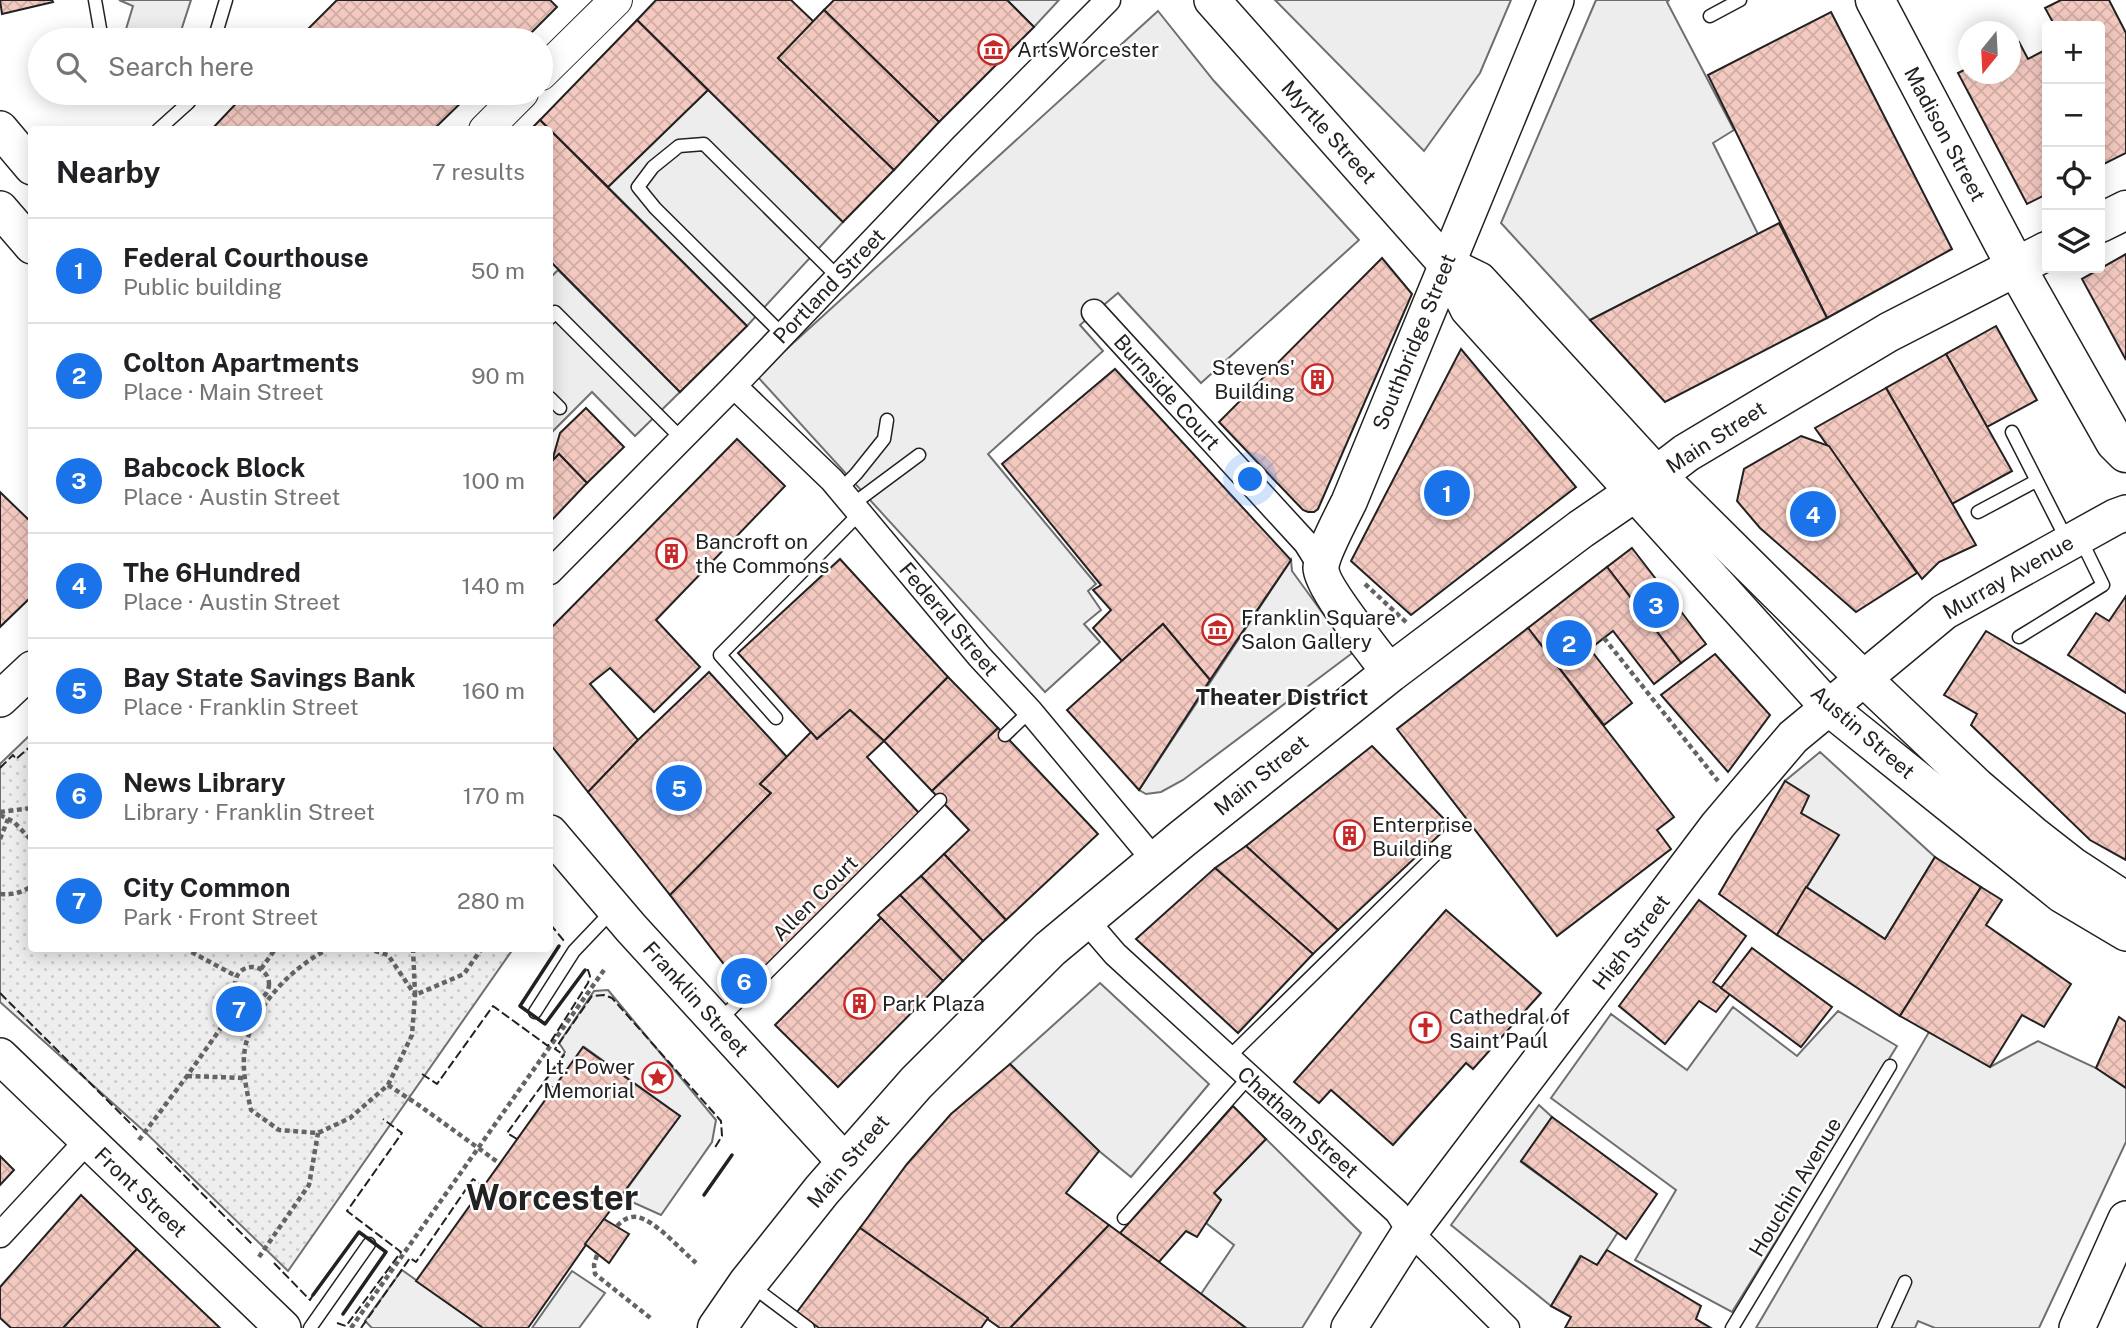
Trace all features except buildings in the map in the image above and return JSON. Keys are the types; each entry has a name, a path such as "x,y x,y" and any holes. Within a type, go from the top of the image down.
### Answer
{"main road":[{"name":"Myrtle Street","path":"1212,0 1446,264 1479,281 1646,483"},
{"name":"Southbridge Street","path":"1321,568 1556,0"},
{"name":"Madison Street","path":"1874,0 2032,259 2115,442 2126,453"},
{"path":"0,129 28,162"},
{"path":"0,209 28,241"},
{"path":"2105,220 2126,209"},
{"name":"Main Street","path":"718,1328 748,1283 845,1162 916,1083 1050,949 1155,860 1390,673 1702,442 1889,332 2032,259"},
{"name":"Austin Street","path":"1646,483 1863,678 1977,786 2074,866 2126,900"},
{"name":"Austin Street","path":"1646,483 1829,708 2062,895 2126,933"},
{"name":"Murray Avenue","path":"1863,678 1944,612 2073,539 2126,513"},
{"path":"1321,568 1328,586 1390,673"},
{"path":"0,699 28,673"},
{"name":"High Street","path":"1349,1328 1410,1232 1718,825 1794,737 1863,678"},
{"name":"Franklin Street","path":"553,837 717,1023 845,1162"},
{"name":"Front Street","path":"0,1056 283,1328"},
{"path":"2077,1328 2126,1219"}],"street":[{"path":"553,62 616,0"},
{"name":"Portland Street","path":"553,569 1108,0"},
{"path":"489,126 510,105"},
{"name":"Burnside Court","path":"1094,312 1306,543 1321,568"},
{"name":"Federal Street","path":"734,386 832,480 1155,860"},
{"name":"Chatham Street","path":"1085,919 1115,954 1397,1212 1410,1232 1507,1328"},
{"path":"0,1235 87,1141"}],"lane":[{"path":"95,0 100,28"},
{"path":"218,28 226,0"},
{"path":"1710,16 1740,0"},
{"path":"162,126 186,105"},
{"path":"783,335 655,208 638,187 653,167 679,146 704,144 838,277"},
{"path":"553,314 555,312 682,439"},
{"path":"553,401 560,408"},
{"path":"851,502 856,474 884,439 887,420"},
{"path":"2012,432 2036,481 2103,585 2019,638"},
{"path":"776,719 720,655 851,502 919,455"},
{"path":"1978,512 2036,481"},
{"path":"1005,735 1030,711"},
{"name":"Allen Court","path":"717,1023 940,800"},
{"path":"1228,1058 1437,853"},
{"path":"535,1012 574,951 615,909"},
{"name":"Houchin Avenue","path":"1732,1328 1890,1066"},
{"path":"1124,1218 1248,1078"},
{"path":"310,1328 369,1244"},
{"path":"1884,1328 1905,1282"},
{"path":"748,1283 808,1328"}],"path":[{"path":"1361,581 1407,622"},
{"path":"1604,638 1723,787"},
{"path":"0,813 28,809"},
{"path":"0,813 28,837"},
{"path":"0,839 8,818"},
{"path":"0,894 10,895 28,888"},
{"path":"191,952 236,976"},
{"path":"261,969 273,952"},
{"path":"322,952 292,973 268,995 253,1001 242,998 235,988 236,976 246,967 256,967 268,977 268,995 247,1041 244,1078 251,1110 279,1130 318,1133 350,1118 388,1085 412,1035 415,995 413,952"},
{"path":"380,952 388,954 415,995"},
{"path":"415,995 464,974 479,952"},
{"path":"351,1328 604,970"},
{"path":"139,1140 242,998"},
{"path":"187,1076 244,1078"},
{"path":"388,1085 499,1163"},
{"path":"259,1257 309,1185 318,1133"},
{"path":"617,1226 623,1220 635,1217 645,1220 696,1263"},
{"path":"597,1255 595,1274 653,1321"}],"shaded area":[{"path":"119,0 191,0 182,28 126,28 133,6"},
{"path":"1007,0 1059,0 1034,27"},
{"path":"1275,0 1511,0 1480,73 1424,151"},
{"path":"1596,0 1669,0 1667,2 1734,130 1713,143 1758,234 1590,320 1501,223"},
{"path":"1158,11 1214,81 1359,240 1201,383 1118,293 1080,325 1103,351 988,454 1096,584 1088,591 1101,610 1084,624 1100,642 1045,692 757,376"},
{"path":"708,90 843,222 747,326 608,187"},
{"path":"558,270 680,392 635,436 592,392 553,431 553,275"},
{"path":"1291,560 1292,571 1335,630 1359,648 1183,780 1161,792 1146,794 1139,790"},
{"path":"28,737 28,952 511,952 288,1271 145,1132 0,1002 0,764"},
{"path":"1820,752 1935,857 1885,939 1806,887 1801,813 1808,796 1785,781"},
{"path":"1100,983 1209,1084 1131,1177 1099,1151 1010,1064"},
{"path":"608,990 716,1120 712,1142 661,1215 621,1197 680,1116 584,1047 554,1088 544,1082 565,1052 559,1043 594,991"},
{"path":"1733,1007 1797,1056 1838,1011 1897,1046 1732,1312 1635,1260 1676,1190 1551,1098 1611,1014 1687,1070"},
{"path":"1929,1032 1990,1067 2038,1041 2096,1068 2126,1088 2126,1142 2039,1328 1935,1328 1918,1321 1915,1328 1756,1328"},
{"path":"1539,1105 1552,1117 1521,1162 1618,1232 1597,1265 1580,1256 1551,1306 1451,1225"},
{"path":"1266,1139 1361,1233 1302,1328 1246,1328 1201,1294 1234,1245 1206,1223 1221,1200 1214,1193"},
{"path":"402,1270 483,1328 372,1328 365,1321"},
{"path":"572,1271 605,1293 579,1328 532,1328"}],"fence":[{"path":"0,768 13,755 16,759 28,748"},
{"path":"553,928 565,942"},
{"path":"422,1074 437,1084 493,1006 548,1046 588,983 590,976 588,970 585,970"},
{"path":"0,993 137,1130"},
{"path":"517,1139 507,1133 564,1055 555,1049 592,996 604,995 612,998 721,1121 722,1136 714,1149"},
{"path":"337,1323 346,1326 401,1252 347,1211 402,1133 383,1119"},
{"path":"157,1148 252,1244"},
{"path":"361,1328 410,1258 416,1262 473,1179 483,1186"},
{"path":"274,1263 310,1300 313,1295"}],"wall":[{"path":"559,946 520,1006 545,1024 585,970"},
{"path":"704,1195 732,1155"},
{"path":"313,1295 359,1232 386,1252 343,1314"}],"place":[{"name":"ArtsWorcester","path":"994,49"},
{"name":"Stevens' Building","path":"1318,379"},
{"name":"Federal Courthouse","path":"1447,493"},
{"name":"The 6Hundred","path":"1813,514"},
{"name":"Bancroft on the Commons","path":"672,553"},
{"name":"Babcock Block","path":"1656,605"},
{"name":"Franklin Square Salon Gallery","path":"1218,629"},
{"name":"Colton Apartments","path":"1569,643"},
{"name":"Bay State Savings Bank","path":"679,788"},
{"name":"Enterprise Building","path":"1349,836"},
{"name":"News Library","path":"744,981"},
{"name":"Park Plaza","path":"859,1003"},
{"name":"City Common","path":"239,1009"},
{"name":"Cathedral of Saint Paul","path":"1426,1028"},
{"name":"Lt. Power Memorial","path":"658,1078"}],"district":[{"name":"Theater District","path":"1282,696"},
{"name":"Worcester","path":"552,1197"}]}
